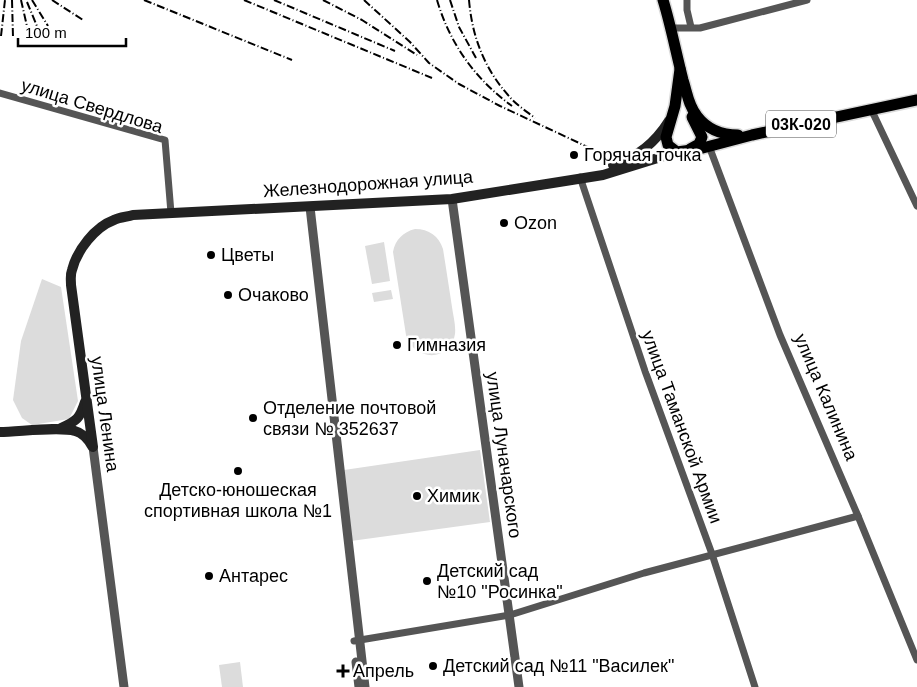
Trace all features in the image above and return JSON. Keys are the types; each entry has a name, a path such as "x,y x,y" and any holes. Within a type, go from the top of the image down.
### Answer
{"main road":[{"path":"663,0 671,28 686,96 689,112 702,137 699,144 681,151 668,145 666,137 678,95 680,69"},
{"path":"686,96 697,116 711,128 727,135 752,135"},
{"name":"Железнодорожная улица","path":"171,213 452,199 603,174 681,151 917,100"},
{"path":"581,177 617,164 646,148 657,138 673,114"},
{"name":"улица Ленина","path":"93,447 71,285 71,271 82,249 98,230 106,224 115,219 133,215 171,213"},
{"path":"60,429 76,421 82,413 86,396"},
{"path":"0,432 75,430 86,437 93,447"}],"street":[{"path":"687,0 691,27"},
{"path":"671,28 700,28 807,0"},
{"name":"улица Свердлова","path":"0,93 165,140 171,213"},
{"path":"871,110 917,206"},
{"name":"улица Калинина","path":"709,146 780,335 858,516 917,660"},
{"name":"улица Таманской Армии","path":"581,177 645,371 712,554 755,687"},
{"name":"улица Луначарского","path":"452,199 519,687"},
{"path":"307,207 357,641 365,687"},
{"name":"улица Ленина","path":"93,447 124,687"},
{"path":"357,641 510,615 644,573 858,516"},
{"path":"357,641 359,687"}],"shaded area":[{"path":"415,229 425,230 433,234 439,240 443,249 455,334 447,350 440,354 424,354 416,350 410,344 406,335 393,252 400,237"},
{"path":"384,242 390,281 372,284 365,246"},
{"path":"42,279 61,287 78,401 69,419 32,425 22,418 13,400 21,341"},
{"path":"391,290 393,299 374,302 372,293"},
{"name":"Химик","path":"480,450 490,522 351,541 344,470"},
{"path":"240,662 243,687 222,687 219,665"}],"railway":[{"path":"1,36 5,0"},
{"path":"12,0 13,37"},
{"path":"21,0 29,35"},
{"path":"32,0 48,26"},
{"path":"52,0 83,20"},
{"path":"144,0 292,60"},
{"path":"244,0 432,78"},
{"path":"274,0 395,51"},
{"path":"323,0 362,20 417,55"},
{"path":"364,0 410,42 429,63 459,84 500,106 607,156"},
{"path":"437,0 449,31 475,72 512,106"},
{"path":"450,0 459,27 476,58"},
{"path":"469,0 476,39 492,74 511,98 535,118"},
{"path":"27,2 39,31"}],"place":[{"name":"Горячая точка","path":"574,155"},
{"name":"Ozon","path":"504,223"},
{"name":"Цветы","path":"211,255"},
{"name":"Очаково","path":"228,295"},
{"name":"Гимназия","path":"397,345"},
{"name":"Отделение почтовой связи № 352637","path":"253,418"},
{"name":"Детско-юношеская спортивная школа №1","path":"238,471"},
{"name":"Химик","path":"417,496"},
{"name":"Антарес","path":"209,576"},
{"name":"Детский сад №10 \"Росинка\"","path":"427,581"},
{"name":"Детский сад №11 \"Василек\"","path":"433,666"},
{"name":"Апрель","path":"343,671"}]}
